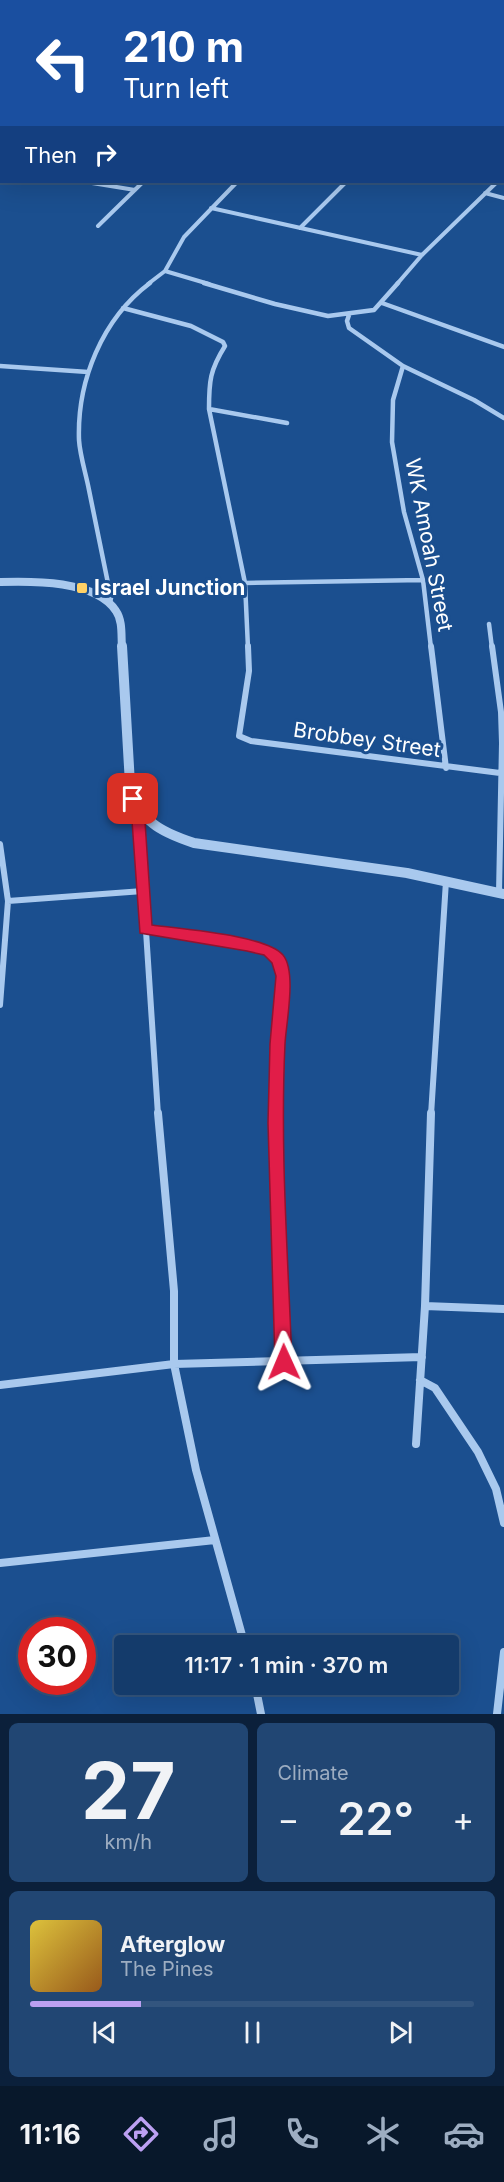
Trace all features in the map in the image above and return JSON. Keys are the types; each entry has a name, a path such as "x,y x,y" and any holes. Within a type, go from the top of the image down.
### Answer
{"street":[{"path":"92,183 135,190"},
{"path":"98,226 142,183"},
{"path":"110,603 111,598 79,442 80,406 88,372 103,335 123,308 145,286 165,271 184,237 236,183"},
{"path":"300,228 345,183"},
{"path":"165,271 275,304 328,316 374,310 422,255 496,183"},
{"path":"485,193 504,198"},
{"path":"211,208 422,255"},
{"path":"382,303 504,346"},
{"path":"123,308 191,326 223,342 224,351 213,365 209,381 208,409 245,583 423,580"},
{"path":"349,315 347,321 349,328 403,366 474,400 504,418"},
{"name":"WK Amoah Street","path":"403,366 393,400 392,441 404,512 423,580 446,768"},
{"path":"1,367 88,372"},
{"path":"208,409 287,423"},
{"path":"0,582 35,582 74,588 101,597 110,603 119,615 128,782 138,807 154,1065 174,1291 174,1364 194,1459 243,1635"},
{"name":"Brobbey Street","path":"245,583 249,671 239,736 251,741 446,768 500,773"},
{"path":"138,807 159,831 184,841 446,881 501,894 501,712 489,624"},
{"path":"0,844 8,901 0,1005"},
{"path":"416,1444 425,1306 427,1208 439,994 446,935 446,881"},
{"path":"8,901 143,891"},
{"path":"145,930 247,945 268,951 279,960 283,976 276,1123 284,1362"},
{"path":"425,1306 504,1310"},
{"path":"0,1385 174,1364 422,1357"},
{"path":"420,1380 435,1388 478,1452 496,1489 504,1523"},
{"path":"0,1563 215,1540"},
{"path":"497,1714 504,1652"},
{"path":"257,1695 261,1714"}],"place":[{"name":"Israel Junction","path":"82,588"}],"route":[{"path":"133,799 138,807 145,930 247,945 268,951 279,960 283,976 276,1123 284,1362"}]}
